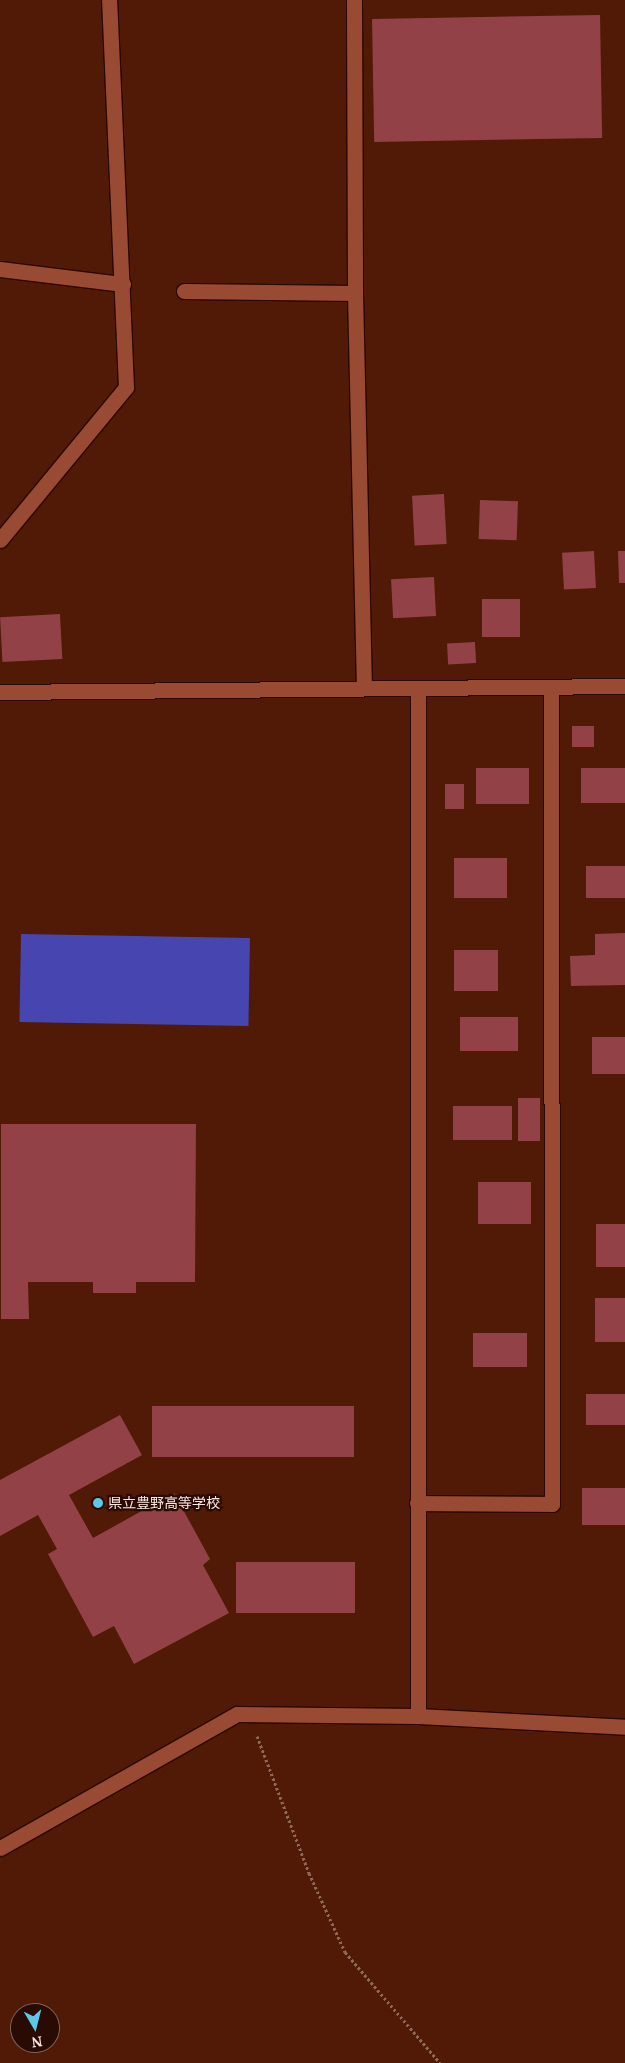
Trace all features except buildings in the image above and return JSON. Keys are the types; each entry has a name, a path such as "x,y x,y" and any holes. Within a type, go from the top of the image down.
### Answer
{"street":[{"path":"1,536 126,387 123,284 109,0"},
{"path":"354,0 355,293 364,686"},
{"path":"0,269 123,284"},
{"path":"184,291 355,293"},
{"path":"0,692 364,686 418,689 625,686"},
{"path":"417,1503 552,1504 551,687"},
{"path":"418,689 418,1716"},
{"path":"0,1848 248,1712 418,1716 625,1728"}],"path":[{"path":"248,1712 309,1874 345,1952 440,2063"}],"shaded area":[{"path":"21,934 250,938 248,1026 19,1022"}],"place":[{"name":"県立豊野高等学校","path":"98,1503"}]}
